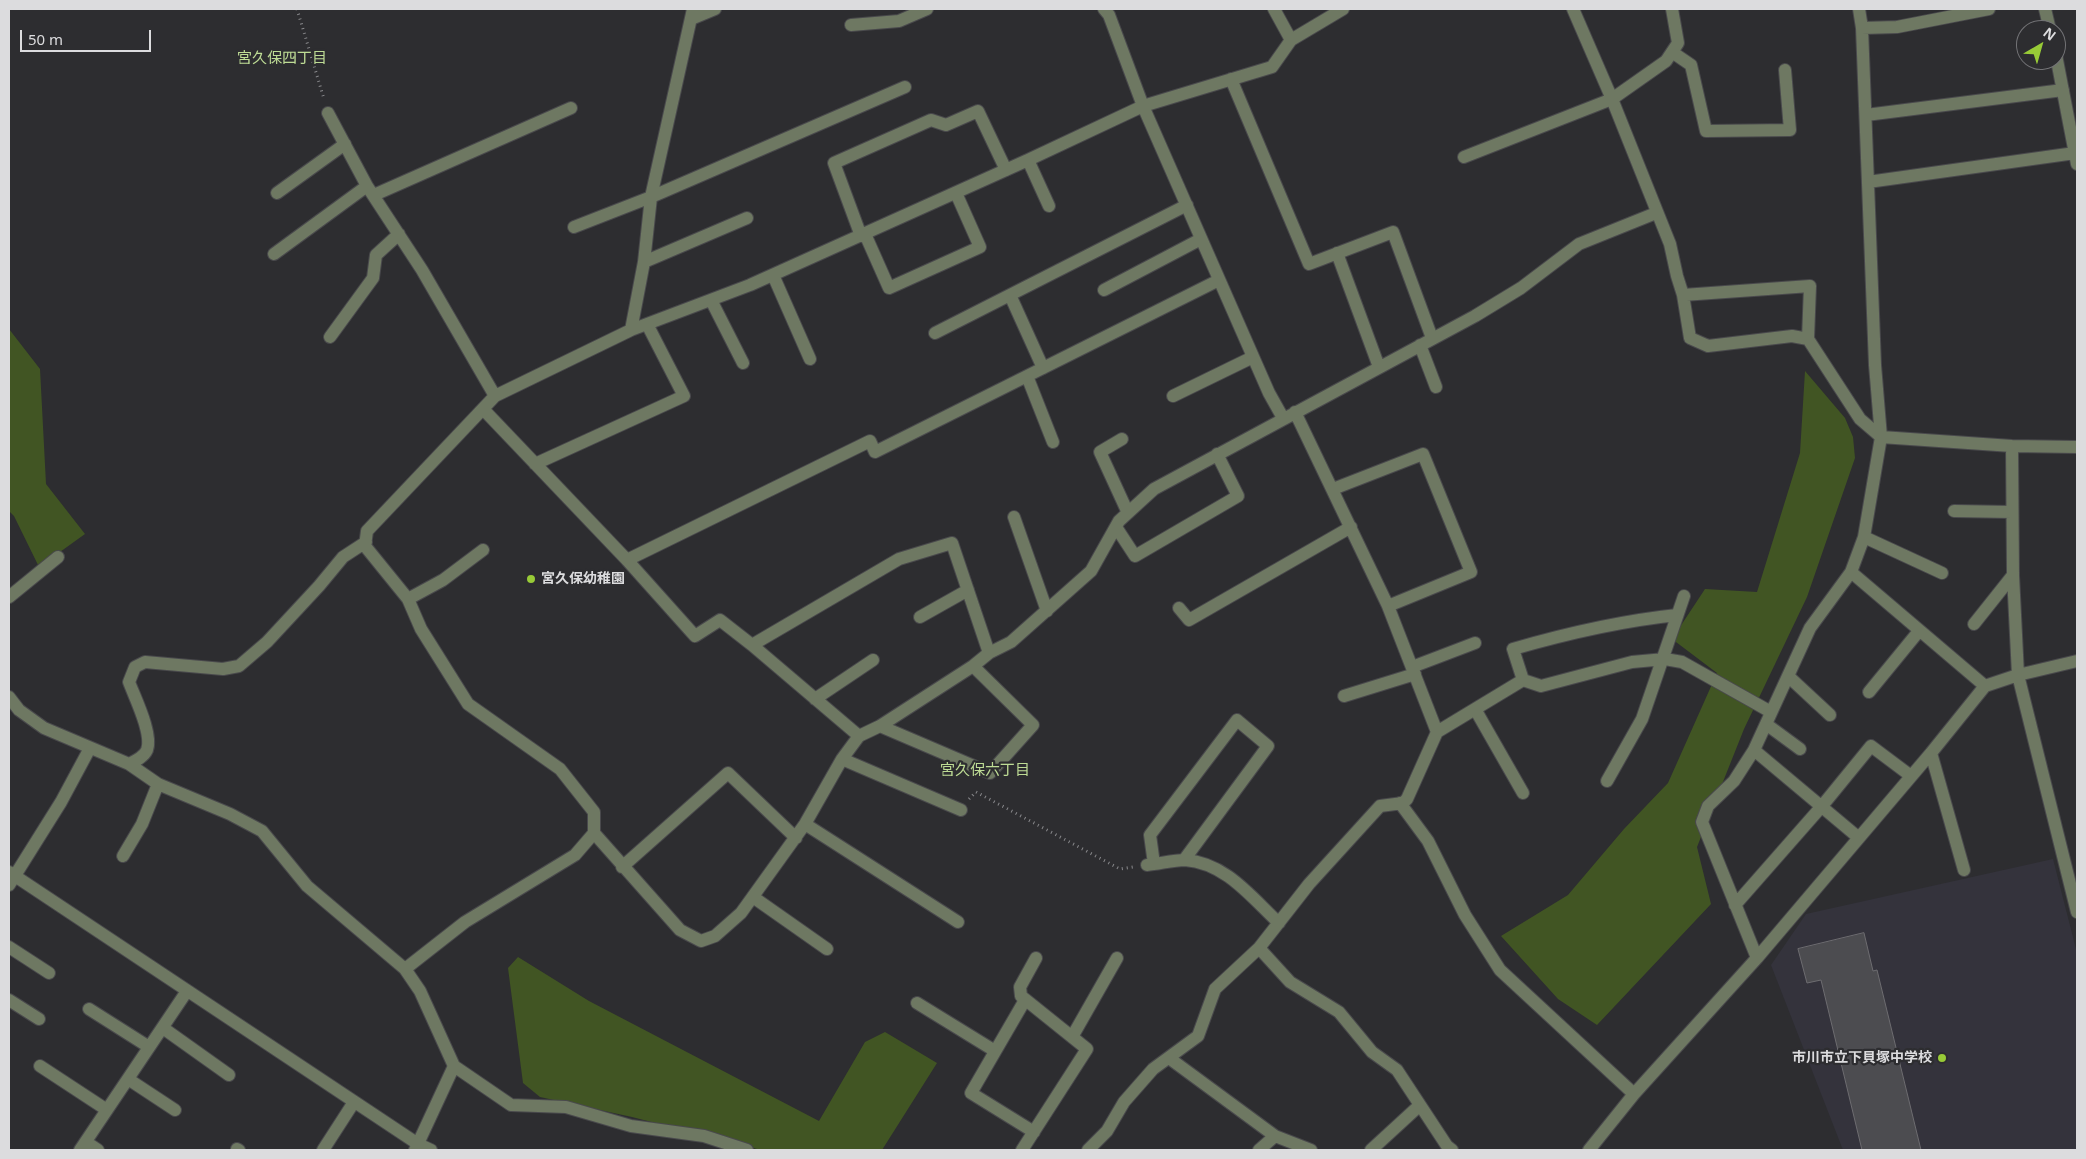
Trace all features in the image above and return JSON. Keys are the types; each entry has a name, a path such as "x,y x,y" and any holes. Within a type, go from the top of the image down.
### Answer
{"street":[{"path":"631,330 644,262 651,198 692,14 715,9"},
{"path":"851,25 899,20 927,9"},
{"path":"1104,9 1109,14 1143,106 1219,280 1253,357 1283,418"},
{"path":"1274,9 1291,40"},
{"path":"1343,9 1291,40 1272,67 1143,106 773,275 631,330 495,396 367,532 365,546 408,599 421,629 468,704 560,769 594,812 594,832 622,867 680,930 700,941 715,936 741,913 796,838 842,759 859,736 880,726 973,666 989,653 1011,642 1091,571 1116,527 1154,489 1475,316 1521,288 1579,244 1656,213"},
{"path":"1573,9 1612,99 1670,244 1677,276 1684,295 1690,338 1708,346 1792,336 1808,339"},
{"path":"1464,157 1612,99 1666,61 1678,43 1672,9"},
{"path":"1756,958 1702,822 1708,806 1734,782 1754,750 1810,628 1850,572 1864,537 1881,437 1875,365 1866,115 1862,28 1859,9"},
{"path":"1862,28 1897,27 1989,9"},
{"path":"1672,52 1690,64 1706,131 1790,130 1785,70"},
{"path":"1868,182 2076,158 2059,70"},
{"path":"1231,79 1308,264 1393,232 1432,338"},
{"path":"574,227 651,198 905,87"},
{"path":"1866,115 2063,90"},
{"path":"274,254 371,190 571,108"},
{"path":"328,112 371,190 422,270 495,396"},
{"path":"956,193 980,246 889,288 863,235 834,163 931,120 946,125 978,112 1006,170"},
{"path":"277,193 345,144"},
{"path":"1028,160 1049,206"},
{"path":"936,333 1187,205"},
{"path":"644,262 747,218"},
{"path":"330,337 373,278 376,255 399,234"},
{"path":"1104,290 1201,238"},
{"path":"1337,253 1379,367"},
{"path":"773,275 810,359"},
{"path":"627,560 870,441 875,452 1219,280"},
{"path":"1684,295 1810,286 1808,339 1860,419 1881,437 2012,446 2077,446"},
{"path":"1010,295 1043,368"},
{"path":"711,300 743,363"},
{"path":"535,464 684,396 646,324"},
{"path":"1420,345 1436,387"},
{"path":"1174,396 1253,357"},
{"path":"1027,376 1053,442"},
{"path":"483,409 627,560 694,636 720,620 859,736"},
{"path":"1295,412 1388,606 1437,732"},
{"path":"1122,439 1100,452 1128,513"},
{"path":"2012,446 2013,575 2018,675 2077,912"},
{"path":"1116,527 1135,556 1238,496 1217,454"},
{"path":"1333,489 1423,454 1471,572 1388,606"},
{"path":"1954,511 2012,512"},
{"path":"1014,517 1047,611"},
{"path":"1179,608 1189,620 1351,527"},
{"path":"1864,537 1942,573"},
{"path":"129,764 139,760 146,750 147,743 147,736 139,708 129,682 135,667 145,662 223,669 239,666 267,642 343,557 366,542"},
{"path":"752,645 899,559 952,543 989,653"},
{"path":"408,599 443,580 483,550"},
{"path":"9,597 58,557"},
{"path":"1850,572 1985,686"},
{"path":"1974,624 2013,575"},
{"path":"920,617 968,590"},
{"path":"1608,781 1642,719 1684,596"},
{"path":"1523,680 1513,649 1571,632 1639,619 1677,615"},
{"path":"1869,692 1919,631"},
{"path":"1344,696 1413,671 1475,643"},
{"path":"1088,1150 1107,1131 1124,1102 1153,1069 1198,1036 1215,989 1259,948 1309,884 1380,806 1400,804 1407,799 1437,732 1523,680 1541,686 1632,662 1661,659 1682,662 1768,718 1800,749"},
{"path":"815,699 873,660"},
{"path":"1590,1150 1634,1094 1756,958 1931,754 1985,686 2018,675 2077,661"},
{"path":"880,726 990,773 1033,725 973,666"},
{"path":"1788,676 1830,715"},
{"path":"9,697 19,710 44,728 129,764 158,784 230,814 262,832 307,886 405,969 420,991 454,1066 511,1105 566,1107 631,1126 704,1136 747,1150"},
{"path":"1475,709 1524,793"},
{"path":"1184,860 1268,746 1237,720 1150,835 1150,865 1184,860 1211,865 1229,876 1279,924"},
{"path":"1735,905 1822,806 1871,746 1911,776"},
{"path":"90,748 61,802 11,878 187,991 354,1102 417,1147 432,1150"},
{"path":"1754,750 1859,838"},
{"path":"1931,754 1964,870"},
{"path":"842,759 961,810"},
{"path":"622,867 728,773 796,838"},
{"path":"123,856 142,824 158,784"},
{"path":"1400,804 1428,841 1465,915 1500,970 1634,1094"},
{"path":"805,824 958,922"},
{"path":"405,969 465,922 575,855 594,832"},
{"path":"753,897 827,949"},
{"path":"9,947 49,973"},
{"path":"1259,948 1290,982 1339,1012 1372,1052 1397,1070 1445,1149"},
{"path":"1022,1150 1087,1049 1021,996 1020,987 1036,958"},
{"path":"1072,1038 1117,958"},
{"path":"98,1150 83,1146 187,991"},
{"path":"9,1000 39,1019"},
{"path":"1025,1000 971,1093 1034,1132"},
{"path":"917,1003 995,1051"},
{"path":"89,1009 149,1048"},
{"path":"163,1028 229,1075"},
{"path":"1168,1058 1275,1136 1311,1150"},
{"path":"40,1066 107,1110"},
{"path":"417,1147 454,1066"},
{"path":"128,1079 175,1110"},
{"path":"323,1150 354,1102"},
{"path":"1371,1150 1420,1106"},
{"path":"1259,1150 1275,1136"}],"path":[{"path":"297,9 328,112"},
{"path":"961,810 976,792 1120,869 1150,865"}],"shaded area":[{"name":"市川市立下貝塚中学校","path":"2053,859 2077,953 2077,1150 1843,1150 1771,965 1806,914"}],"green space":[{"path":"9,329 40,369 46,484 85,534 39,567 14,516 9,511"},
{"path":"1805,371 1845,418 1853,437 1855,458 1807,597 1744,729 1697,847 1711,904 1597,1025 1558,999 1501,936 1568,895 1624,829 1668,783 1717,673 1672,639 1705,589 1757,592 1800,453"},
{"path":"518,957 589,1001 819,1121 865,1042 885,1032 937,1063 882,1150 761,1150 632,1117 540,1097 523,1083 508,968"}],"building":[{"path":"1864,933 1873,971 1877,970 1921,1150 1862,1150 1821,980 1807,983 1798,949"}],"place":[{"name":"宮久保幼稚園","path":"531,579"},
{"name":"市川市立下貝塚中学校","path":"1942,1058"}],"district":[{"name":"宮久保四丁目","path":"282,59"},
{"name":"宮久保六丁目","path":"985,771"}]}
